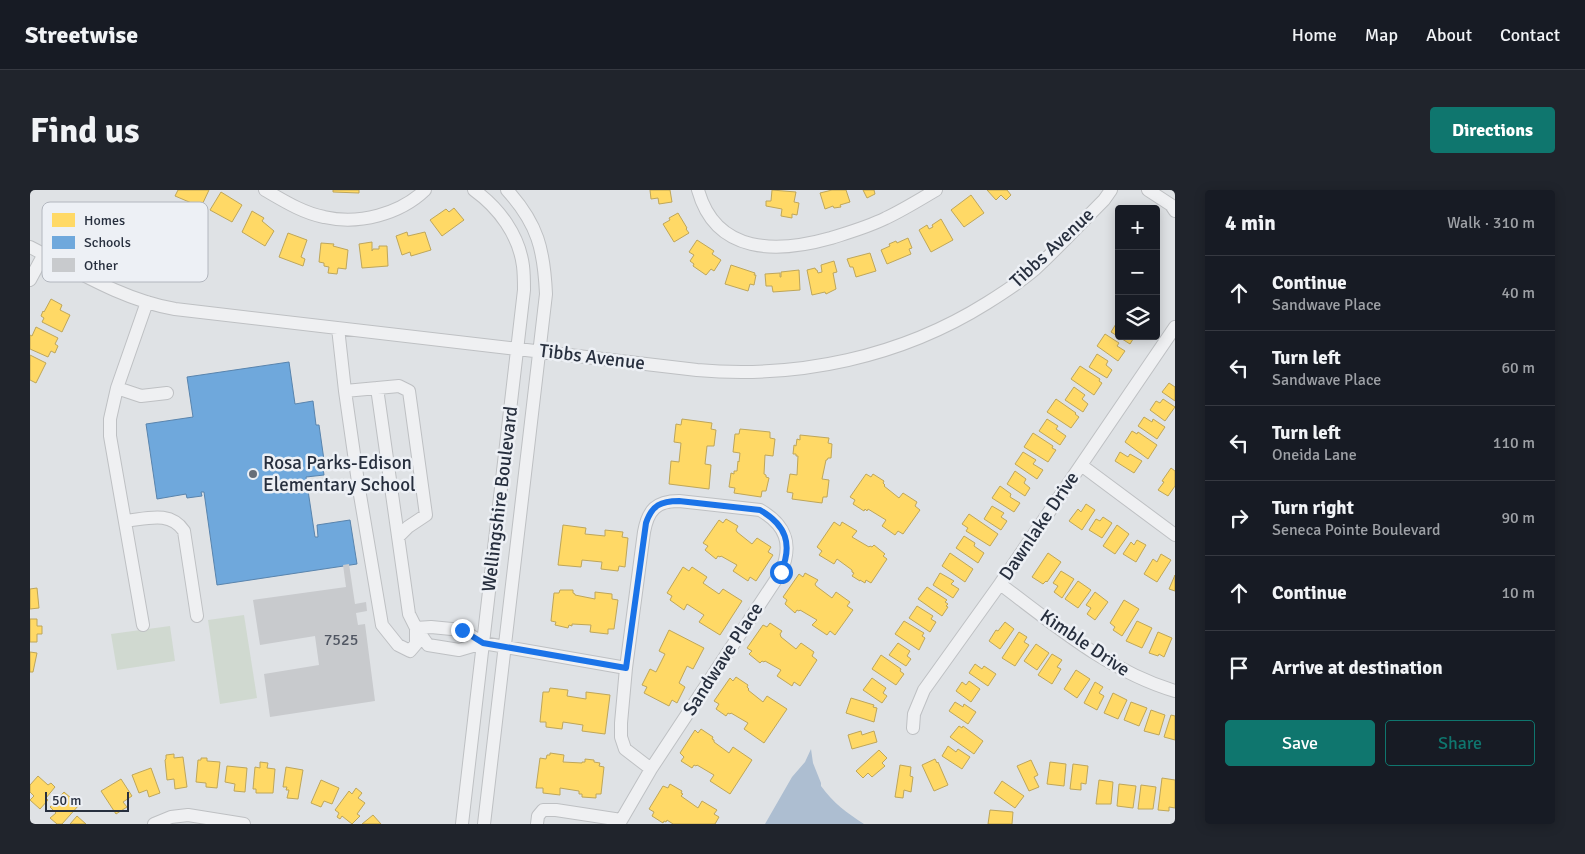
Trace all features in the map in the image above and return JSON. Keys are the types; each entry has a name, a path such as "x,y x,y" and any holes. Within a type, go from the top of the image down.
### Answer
{"street":[{"path":"265,190 293,207 325,218 355,220 388,213 417,198 425,190"},
{"name":"Wellingshire Boulevard","path":"462,824 524,290 521,256 511,231 490,203 474,190"},
{"name":"Wellingshire Boulevard","path":"484,824 546,294 544,262 538,238 519,203 507,190"},
{"path":"698,190 705,209 714,221 728,233 746,243 767,247 788,246 821,240 871,224 896,213 936,190"},
{"name":"Tibbs Avenue","path":"99,282 119,292 147,302 175,308 697,370 740,372 791,370 859,358 904,344 956,321 998,296 1034,270 1104,200 1111,190"},
{"path":"1148,190 1171,205 1175,211"},
{"name":"Tibbs Avenue","path":"30,247 42,253"},
{"path":"30,280 42,258"},
{"path":"143,625 110,436 110,419 117,388 147,302"},
{"name":"Dawnlake Drive","path":"912,728 916,709 924,690 1000,584 1175,327"},
{"path":"338,328 359,489 382,625 398,645 410,651 416,644 416,628"},
{"path":"345,391 399,386 409,392 426,515 408,527 398,537"},
{"path":"117,388 141,396 168,393"},
{"path":"377,388 409,614 428,645 459,650 483,643"},
{"path":"1081,466 1175,534"},
{"name":"Sandwave Place","path":"620,822 651,769 781,572 787,548 786,538 771,516 760,510 679,501 668,501 654,507 649,514 644,532 626,668"},
{"path":"125,521 162,517 170,518 179,524 184,531 197,616"},
{"name":"Kimble Drive","path":"1000,584 1102,659 1143,680 1175,691"},
{"path":"416,628 431,627 462,630 483,643 626,668 621,737 625,749 651,769"},
{"path":"537,824 538,816 543,810 556,810 620,822"},
{"path":"154,824 171,817 188,816 244,824"}],"shaded area":[{"path":"244,615 257,698 220,704 208,620"},
{"path":"170,626 175,661 117,670 111,634"}],"water":[{"path":"811,749 813,763 821,786 841,807 864,824 765,824 792,777 805,762"}],"building: Homes":[{"path":"178,190 209,190 203,202 189,202 175,196"},
{"path":"333,190 359,190 359,193 333,192"},
{"path":"650,190 670,190 672,202 659,204 658,198 651,199"},
{"path":"772,190 796,192 794,202 799,203 797,215 792,214 792,218 781,216 782,209 766,206 766,201 771,201"},
{"path":"832,190 846,190 850,202 840,205 841,207 834,208 833,206 825,209 820,193"},
{"path":"863,190 874,190 875,194 867,198"},
{"path":"987,190 1007,190 1011,195 1006,200 1001,195 996,200"},
{"path":"221,192 242,205 232,222 210,210"},
{"path":"971,195 984,213 964,227 951,210"},
{"path":"454,208 464,220 442,236 430,220 446,209 449,212"},
{"path":"252,211 264,218 262,221 274,231 265,246 242,232"},
{"path":"678,213 689,233 674,242 663,224"},
{"path":"941,219 953,240 931,252 919,230 927,225 929,229 933,227 932,225"},
{"path":"407,232 408,236 425,232 431,250 411,256 410,252 402,255 396,236"},
{"path":"288,233 307,240 301,257 305,259 303,266 279,257"},
{"path":"908,238 912,248 909,249 911,254 887,264 881,250 890,246 889,244"},
{"path":"697,240 714,251 712,254 721,260 714,271 711,269 706,275 693,266 694,264 690,261 694,255 689,252"},
{"path":"372,242 372,251 373,249 379,249 379,246 387,246 388,266 362,268 359,244"},
{"path":"321,243 334,244 333,246 348,250 346,269 338,268 337,274 328,273 329,267 319,262"},
{"path":"870,253 876,271 856,277 853,267 850,267 847,259"},
{"path":"834,261 837,272 833,273 836,289 826,294 825,292 812,295 807,270 815,268 818,273 822,272 821,265"},
{"path":"731,265 755,273 754,285 750,284 748,291 725,284"},
{"path":"799,270 800,290 773,292 772,286 766,286 765,274 780,273 781,277 781,272"},
{"path":"51,299 62,305 60,310 70,315 62,332 42,322 44,318 41,316"},
{"path":"1115,326 1115,335 1111,332"},
{"path":"36,327 58,338 55,344 58,346 55,353 51,351 48,357 30,349 30,335 32,336"},
{"path":"1105,334 1119,343 1117,346 1125,351 1118,361 1097,346"},
{"path":"1124,340 1132,340 1130,344"},
{"path":"1097,354 1108,361 1106,365 1112,370 1107,378 1089,367"},
{"path":"30,355 46,363 36,383 30,380"},
{"path":"1080,366 1100,379 1099,381 1102,383 1094,395 1071,379"},
{"path":"1169,383 1175,387 1175,401 1162,392"},
{"path":"1074,387 1085,395 1082,399 1088,404 1083,412 1065,400"},
{"path":"1056,399 1079,417 1071,428 1047,412"},
{"path":"1163,399 1175,407 1165,421 1150,410 1156,401 1160,403"},
{"path":"1144,417 1152,422 1153,419 1165,427 1157,439 1138,426"},
{"path":"682,419 712,423 711,429 716,430 714,446 707,446 705,464 711,465 709,489 669,484 671,461 679,462 681,443 674,442 676,424 681,425"},
{"path":"1047,419 1058,426 1056,429 1066,436 1060,445 1039,431"},
{"path":"740,429 770,432 770,438 775,439 773,456 765,455 764,474 769,478 766,491 762,491 761,497 734,493 735,488 729,487 731,473 734,474 734,471 737,471 739,462 740,453 733,452 735,434 739,434"},
{"path":"1132,431 1137,434 1138,432 1157,445 1148,459 1125,442"},
{"path":"1033,433 1056,450 1048,462 1024,447"},
{"path":"800,435 829,438 828,443 832,444 831,458 826,460 822,479 829,480 827,497 823,497 822,503 792,499 793,493 787,492 790,474 797,475 798,456 793,454 794,445 796,446 797,439 800,440"},
{"path":"1023,452 1036,460 1033,464 1043,470 1037,479 1015,464"},
{"path":"1120,452 1128,457 1130,454 1142,461 1134,473 1115,461"},
{"path":"1171,468 1175,471 1175,486 1168,496 1158,490"},
{"path":"1015,471 1026,479 1024,483 1030,488 1025,496 1007,484"},
{"path":"866,474 871,477 873,474 884,481 884,486 899,498 903,493 917,502 915,506 920,510 903,534 898,531 895,535 882,526 886,520 868,509 864,511 853,504 855,500 850,497"},
{"path":"1000,486 1011,494 1010,497 1020,503 1014,512 992,498"},
{"path":"1086,504 1095,510 1082,530 1069,521 1078,509 1081,512"},
{"path":"992,506 1004,513 1001,517 1007,521 1001,530 984,519"},
{"path":"969,514 998,534 990,546 966,531 968,528 962,524"},
{"path":"1103,517 1112,523 1102,538 1089,530 1096,519 1100,521"},
{"path":"726,519 738,526 737,532 752,544 757,538 771,547 768,552 773,555 756,581 750,577 748,581 733,571 737,565 721,556 718,556 716,559 705,550 708,546 703,543 719,520 723,523"},
{"path":"834,522 840,526 842,522 857,531 852,537 869,547 874,545 885,554 883,556 887,559 871,583 866,580 865,583 852,576 854,573 852,570 837,559 834,564 819,555 822,551 817,547"},
{"path":"563,525 586,528 585,534 605,536 605,530 623,532 622,537 628,538 625,567 619,566 618,571 601,569 602,562 582,560 581,567 558,565"},
{"path":"1117,525 1129,534 1115,554 1103,546"},
{"path":"964,536 975,543 974,546 984,553 978,563 956,548"},
{"path":"1137,540 1146,545 1136,562 1123,554 1131,542 1134,545"},
{"path":"950,553 973,569 965,582 942,566"},
{"path":"1048,553 1061,562 1047,582 1043,584 1032,577"},
{"path":"1161,554 1171,560 1157,582 1144,574 1153,559 1157,562"},
{"path":"683,567 689,571 692,567 707,577 703,583 719,594 723,589 742,601 720,635 699,622 704,615 687,604 684,610 670,600 672,596 667,593"},
{"path":"1061,571 1074,579 1062,598 1054,592 1058,586 1053,583"},
{"path":"805,573 818,580 815,584 816,586 832,598 836,592 850,602 847,606 853,610 835,635 830,631 827,635 812,625 817,620 800,610 797,610 795,613 785,604 787,600 783,597 799,574 803,577"},
{"path":"940,573 954,581 951,584 959,589 953,598 933,585"},
{"path":"1175,575 1175,591 1169,589"},
{"path":"1078,581 1091,590 1078,608 1065,599"},
{"path":"927,587 947,600 945,602 948,604 946,606 948,607 942,616 918,599"},
{"path":"37,588 39,608 30,609 30,589"},
{"path":"560,590 573,590 575,595 595,599 595,592 612,594 612,599 618,600 614,629 608,629 608,634 590,632 591,625 572,624 568,628 555,625 556,622 551,621 554,593 559,593"},
{"path":"1095,592 1108,602 1095,620 1087,614 1091,608 1086,605"},
{"path":"1124,600 1139,609 1122,636 1113,630 1115,627 1110,623"},
{"path":"917,606 933,616 931,619 936,622 930,632 909,618"},
{"path":"30,619 37,619 37,626 42,626 42,634 37,634 37,642 30,642"},
{"path":"904,621 924,633 922,636 925,638 919,650 895,634"},
{"path":"1137,621 1152,628 1142,648 1126,641"},
{"path":"1005,622 1014,629 1000,649 989,641 996,630 998,631"},
{"path":"770,623 782,631 781,637 796,649 801,643 814,652 812,656 817,660 800,686 794,682 792,686 777,676 781,670 765,661 760,663 749,654 752,651 747,648 763,625 767,627"},
{"path":"669,630 704,648 693,669 687,666 679,683 685,687 677,703 672,700 669,706 644,693 647,687 642,685 650,669 656,672 665,654 659,651"},
{"path":"1019,632 1027,637 1024,642 1029,645 1015,666 1002,658"},
{"path":"1158,632 1172,638 1164,657 1159,654 1158,656 1149,653"},
{"path":"898,643 910,651 907,656 911,659 906,666 889,655"},
{"path":"1036,644 1049,653 1037,670 1024,661"},
{"path":"30,652 37,653 33,672 30,672"},
{"path":"1052,654 1062,660 1057,667 1061,669 1052,684 1038,675"},
{"path":"881,655 901,669 900,671 904,674 896,685 872,669"},
{"path":"975,664 982,669 984,666 996,674 988,686 969,673"},
{"path":"1076,670 1090,679 1077,698 1064,689"},
{"path":"736,677 748,685 748,690 763,702 767,696 787,709 764,743 744,729 748,723 731,713 728,713 726,716 716,709 719,704 714,701 730,678 733,681"},
{"path":"872,678 886,688 883,693 887,696 882,703 863,690"},
{"path":"969,681 980,689 971,702 956,691 962,682 966,685"},
{"path":"1095,682 1103,687 1099,693 1104,696 1097,710 1084,703"},
{"path":"550,688 568,690 567,696 586,699 586,692 610,695 605,734 582,731 583,725 563,722 562,729 546,727 546,722 540,722 543,692 549,692"},
{"path":"1113,693 1127,700 1118,719 1104,713"},
{"path":"851,698 874,705 873,707 877,708 874,722 846,713"},
{"path":"955,702 963,707 964,704 976,712 968,724 949,711"},
{"path":"1131,702 1147,708 1139,726 1124,720"},
{"path":"1151,710 1165,715 1159,735 1144,731"},
{"path":"1171,715 1175,716 1175,740 1164,737"},
{"path":"959,726 962,728 963,726 983,741 974,754 950,737"},
{"path":"701,729 713,737 714,742 729,753 733,747 752,760 730,794 710,781 714,775 697,765 694,765 692,768 681,761 684,757 680,753 695,730 698,733"},
{"path":"861,731 862,735 874,731 877,742 852,749 848,735"},
{"path":"948,746 956,752 958,749 970,757 962,769 942,756"},
{"path":"879,750 887,758 882,763 885,766 872,777 868,773 863,778 856,771"},
{"path":"550,753 564,755 563,762 582,763 585,762 585,759 600,763 599,766 604,767 601,794 596,794 596,798 582,797 579,791 560,788 560,795 543,793 543,788 536,788 540,758 546,759"},
{"path":"174,754 174,758 183,757 187,787 175,789 174,779 167,780 166,755"},
{"path":"201,758 207,758 207,761 220,762 217,788 206,787 206,783 196,782 198,760 201,760"},
{"path":"935,759 948,785 934,791 922,765"},
{"path":"1031,760 1038,775 1034,777 1039,787 1029,791 1017,766"},
{"path":"260,762 268,763 267,768 275,769 273,793 256,793 256,789 253,789 255,767 260,768"},
{"path":"1050,762 1066,764 1064,786 1047,784"},
{"path":"1073,764 1088,766 1086,784 1081,783 1081,790 1070,789"},
{"path":"900,765 911,767 910,776 913,777 911,792 904,790 903,798 895,797"},
{"path":"227,766 247,768 245,792 234,791 235,784 225,782"},
{"path":"286,767 303,770 298,799 287,798 289,790 286,790 287,787 283,787"},
{"path":"151,768 160,793 149,797 147,790 139,793 132,775"},
{"path":"38,776 48,785 51,783 55,787 46,798 48,800 40,809 30,800 34,796 30,792 30,785"},
{"path":"1162,778 1175,780 1175,808 1169,807 1169,811 1158,810"},
{"path":"121,779 132,796 123,802 127,807 116,814 101,791"},
{"path":"321,780 339,788 332,804 324,801 321,807 311,803"},
{"path":"1099,780 1113,782 1111,804 1096,804"},
{"path":"1002,781 1024,796 1015,808 994,793"},
{"path":"670,784 682,791 681,793 683,794 681,796 698,808 702,801 717,810 714,814 719,817 715,824 673,824 667,820 663,823 652,816 654,812 649,809 663,786 668,788"},
{"path":"1119,784 1136,786 1133,808 1117,806"},
{"path":"1141,785 1156,787 1153,809 1138,809"},
{"path":"356,788 362,793 358,798 365,803 357,814 360,816 352,824 342,816 340,819 337,817 339,813 335,810 349,791 352,794"},
{"path":"64,792 79,805 62,824 57,824 50,818 56,813 50,807"},
{"path":"990,810 1013,812 1012,824 988,824"},
{"path":"373,815 381,824 362,824"},
{"path":"77,816 86,824 70,824"}],"building: Schools":[{"path":"289,362 295,404 313,401 316,425 319,425 325,467 323,468 324,475 306,477 315,537 318,537 317,525 350,520 357,564 217,585 204,492 201,492 202,496 187,498 186,494 157,499 146,424 193,417 187,377"}],"building: Other":[{"path":"349,564 355,604 366,602 367,611 356,613 358,625 365,624 375,701 270,717 264,674 319,665 315,636 260,645 253,600 346,587 343,565"}],"place":[{"name":"Rosa Parks-Edison Elementary School","path":"253,474"}],"route":[{"path":"462,630 483,643 626,668 646,523 654,507 668,501 760,510 771,516 786,538 787,548 781,572"}]}
